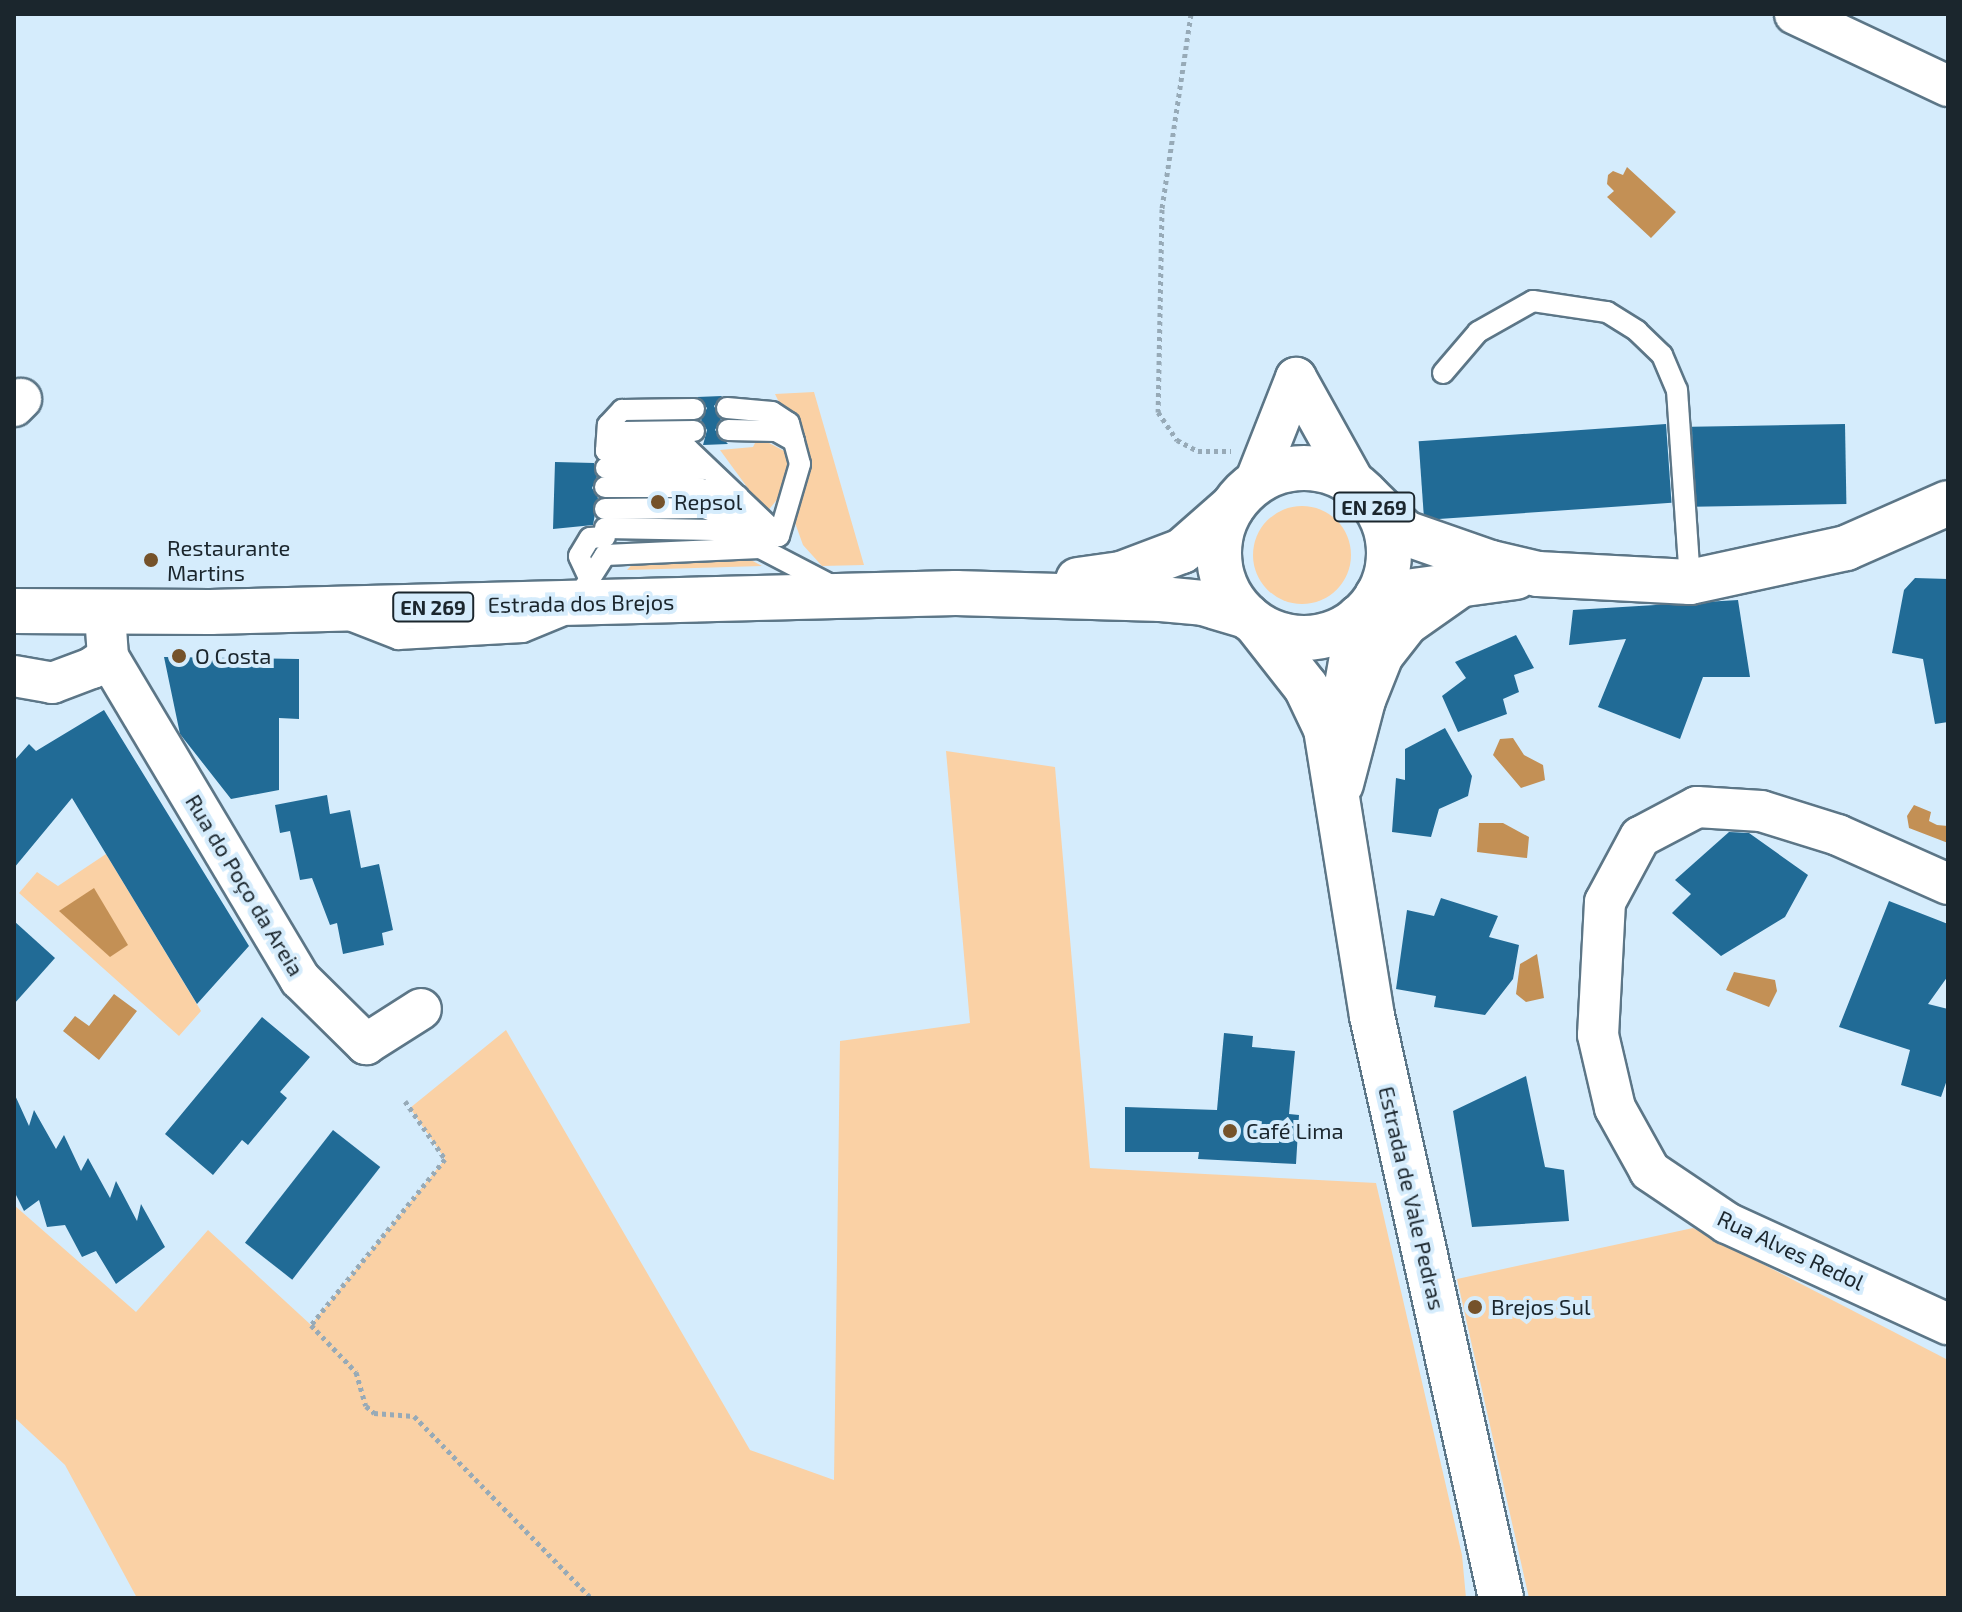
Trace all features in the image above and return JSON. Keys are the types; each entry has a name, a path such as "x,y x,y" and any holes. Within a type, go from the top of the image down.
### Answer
{"main road":[{"name":"EN 269","path":"1251,480 1292,468 1316,469 1360,489 1405,533 1538,574"},
{"name":"Estrada dos Brejos","path":"956,593 1121,574 1182,551 1251,480"},
{"path":"1251,480 1220,537 1219,564 1232,600 1252,621"},
{"name":"EN 269","path":"1360,489 1383,521 1389,550 1368,606"},
{"name":"EN 269","path":"1252,621 1294,638 1323,637 1368,606 1460,585 1538,574 1690,582 1846,548 1948,503"},
{"path":"1338,794 1363,700 1381,655 1406,623 1460,585"},
{"name":"Estrada dos Brejos","path":"14,611 104,614 472,606 587,595 835,586 1161,599 1203,603 1252,621"},
{"name":"Estrada de Vale Pedras","path":"1338,794 1339,730 1368,606"},
{"name":"Estrada de Vale Pedras","path":"1252,621 1306,687 1326,729 1372,1016 1501,1598"}],"street":[{"path":"1795,14 1948,86"},
{"path":"1251,480 1296,378 1360,489"},
{"path":"15,678 52,683 108,657 104,614"},
{"name":"Rua do Poço da Areia","path":"108,657 300,979 366,1044 421,1009"},
{"name":"Rua Alves Redol","path":"1948,884 1838,835 1761,811 1697,807 1640,837 1605,902 1598,1035 1615,1108 1650,1171 1727,1223 1948,1324"}],"lane":[{"path":"1443,373 1478,332 1533,301 1607,312 1637,331 1662,355 1677,390 1690,582"},
{"path":"727,408 772,412 789,423 800,464 779,536"},
{"path":"605,532 608,425 622,410 694,409"},
{"path":"728,430 776,431 794,441"},
{"path":"606,472 624,432 694,431"},
{"path":"606,472 706,469 835,586"},
{"path":"606,472 738,496"},
{"path":"323,609 398,639 523,632 587,595 579,556 590,538 605,532 704,508 779,536"},
{"path":"605,532 714,530 760,548 835,586"},
{"path":"264,611 296,588 390,588 472,606"}],"path":[{"path":"1191,14 1162,209 1158,412 1177,440 1251,480"},
{"path":"405,1101 445,1159 311,1325 356,1372 366,1406 374,1413 414,1416 591,1598"}],"shaded area":[{"path":"1627,167 1676,212 1651,238 1607,197 1614,191 1607,184 1608,175 1613,171 1623,175"},
{"path":"814,392 864,565 822,566 803,545 794,520 811,467 775,394"},
{"path":"758,437 786,452 791,466 790,484 766,513 720,450 753,447"},
{"path":"1302,506 1329,514 1343,528 1351,555 1343,582 1329,596 1302,604 1275,596 1261,582 1253,555 1261,528 1275,514"},
{"path":"738,553 762,566 627,570 640,556"},
{"path":"1513,738 1524,755 1543,765 1545,780 1521,788 1493,755 1500,739"},
{"path":"946,751 1055,767 1090,1168 1376,1183 1462,1555 1466,1598 137,1598 65,1465 14,1417 14,1205 136,1312 208,1230 311,1325 445,1159 410,1108 506,1030 750,1450 834,1480 840,1041 970,1023"},
{"path":"1914,805 1931,812 1929,821 1948,826 1948,843 1909,828 1907,816"},
{"path":"1479,823 1503,823 1529,837 1527,858 1477,852"},
{"path":"106,854 201,1011 179,1036 19,893 37,872 58,886"},
{"path":"94,888 128,945 110,957 59,911"},
{"path":"1537,954 1544,998 1526,1002 1516,994 1520,964"},
{"path":"1734,972 1775,980 1777,991 1769,1007 1726,990"},
{"path":"114,994 137,1011 99,1060 63,1031 75,1016 89,1026"},
{"path":"1693,1228 1948,1360 1948,1598 1529,1598 1457,1279"}],"building":[{"path":"722,396 714,406 721,419 715,430 728,444 703,445 707,430 701,420 707,408 697,397"},
{"path":"1666,424 1672,503 1424,520 1419,441"},
{"path":"1845,424 1846,504 1693,507 1692,427"},
{"path":"555,462 594,463 597,477 592,488 598,498 593,525 553,529"},
{"path":"1915,578 1948,579 1948,722 1935,724 1923,659 1892,653 1904,590"},
{"path":"1738,600 1750,677 1703,677 1680,739 1598,707 1626,639 1569,645 1573,610"},
{"path":"1516,635 1534,668 1514,675 1519,692 1503,699 1507,714 1458,732 1442,696 1466,678 1455,662"},
{"path":"164,657 299,659 299,719 279,718 279,790 231,799 180,734"},
{"path":"104,710 249,946 197,1004 72,798 14,868 14,761 29,744 36,751"},
{"path":"1445,728 1472,776 1468,796 1439,809 1431,837 1392,832 1396,778 1405,780 1405,749"},
{"path":"327,795 330,814 350,810 361,868 379,864 393,930 382,933 384,945 343,954 337,923 330,925 312,878 300,880 290,831 280,833 275,805"},
{"path":"1729,832 1749,833 1808,875 1785,917 1721,956 1672,913 1691,894 1675,880"},
{"path":"1441,898 1498,916 1489,937 1519,945 1513,979 1485,1015 1434,1007 1436,996 1396,989 1407,910 1434,916"},
{"path":"1889,901 1948,924 1948,976 1928,1004 1948,1009 1948,1077 1941,1097 1901,1085 1910,1050 1839,1027"},
{"path":"14,921 55,958 14,1004"},
{"path":"262,1017 310,1057 280,1092 287,1098 248,1145 242,1140 213,1175 165,1134"},
{"path":"1224,1033 1253,1036 1252,1047 1295,1051 1289,1114 1299,1115 1296,1164 1198,1159 1199,1152 1125,1152 1125,1107 1217,1110"},
{"path":"1526,1076 1545,1167 1564,1170 1569,1221 1472,1227 1453,1111"},
{"path":"14,1093 29,1126 34,1110 56,1149 64,1135 81,1171 88,1158 110,1198 116,1181 137,1221 141,1204 165,1247 116,1284 96,1251 82,1257 65,1225 47,1227 39,1200 24,1211 14,1191"},
{"path":"333,1130 380,1167 292,1280 245,1243"}],"place":[{"name":"Repsol","path":"658,502"},
{"name":"Restaurante Martins","path":"151,560"},
{"name":"O Costa","path":"179,656"},
{"name":"Café Lima","path":"1230,1131"},
{"name":"Brejos Sul","path":"1475,1307"}]}
